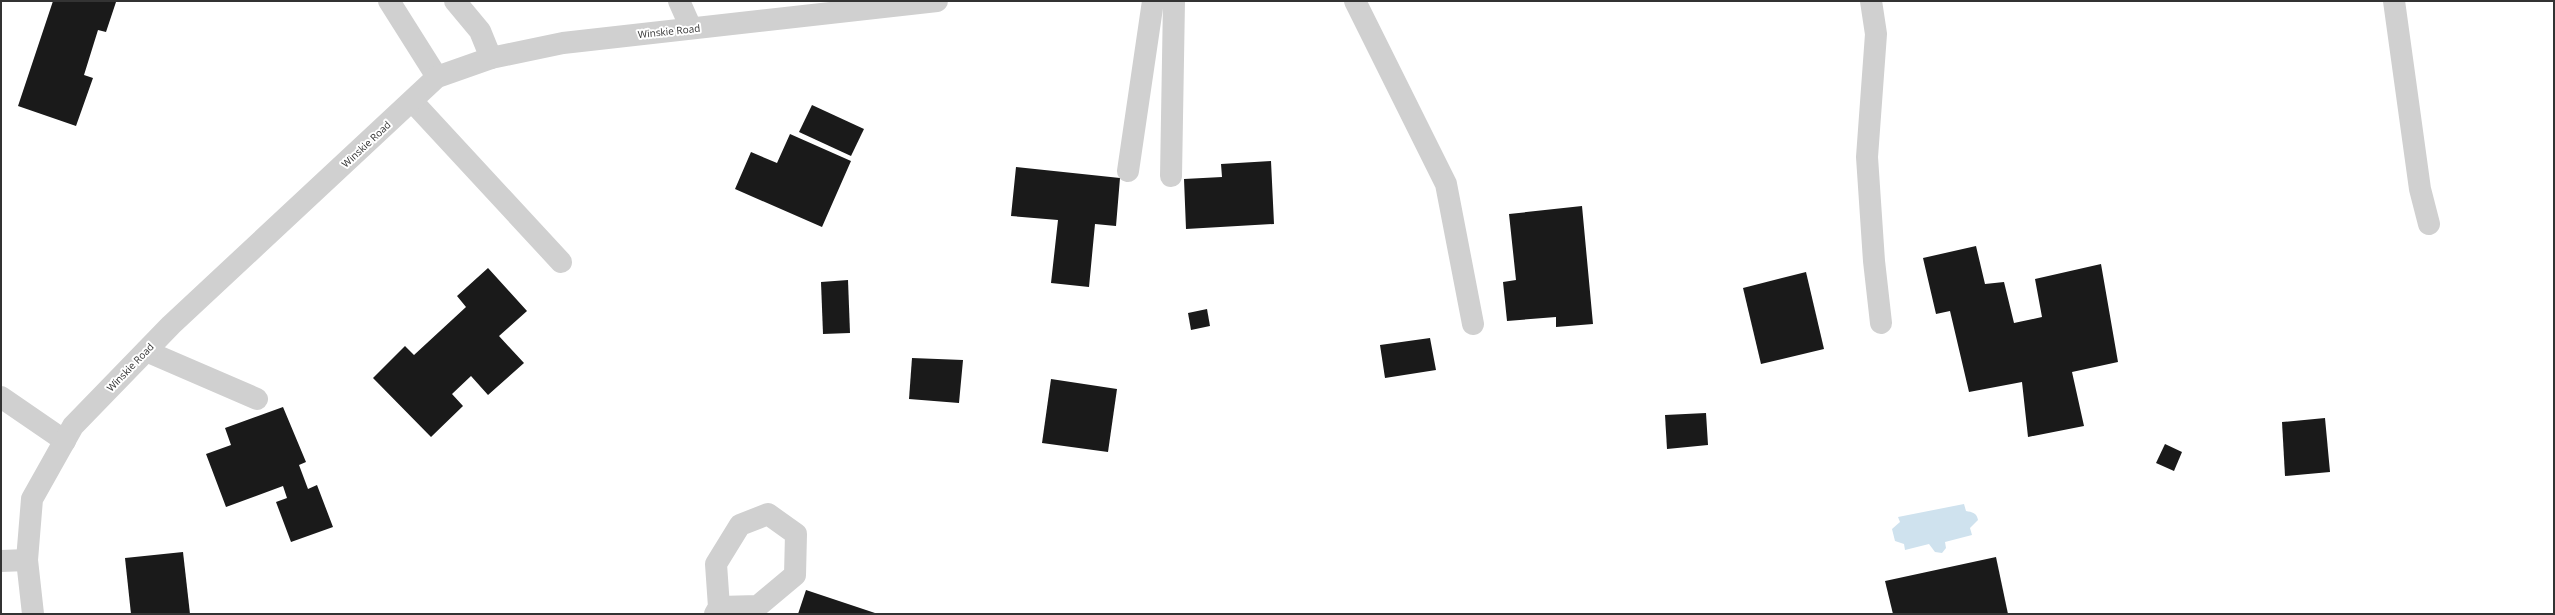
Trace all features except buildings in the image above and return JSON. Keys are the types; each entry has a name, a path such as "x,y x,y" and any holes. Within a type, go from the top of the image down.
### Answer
{"street":[{"path":"389,1 437,77"},
{"path":"455,1 480,31 491,58"},
{"path":"679,1 692,28"},
{"name":"Winskie Road","path":"33,614 27,560 32,499 73,426 171,325 437,77 491,58 563,42 937,1"},
{"path":"1128,170 1153,1"},
{"path":"1171,176 1174,1"},
{"path":"1355,1 1446,184 1473,324"},
{"path":"1871,1 1876,34 1867,157 1874,261 1881,323"},
{"path":"2394,1 2420,189 2428,224"},
{"path":"412,101 561,262"},
{"path":"146,351 257,399"},
{"path":"1,397 64,441"},
{"path":"768,514 796,534 794,575 758,606 717,611 716,564 740,525 768,514"},
{"path":"1,561 27,560"}],"water":[{"path":"1964,504 1966,511 1974,513 1977,516 1978,520 1970,528 1972,535 1945,542 1946,548 1942,553 1935,552 1929,544 1905,550 1904,544 1895,541 1892,529 1900,522 1898,517"}]}
